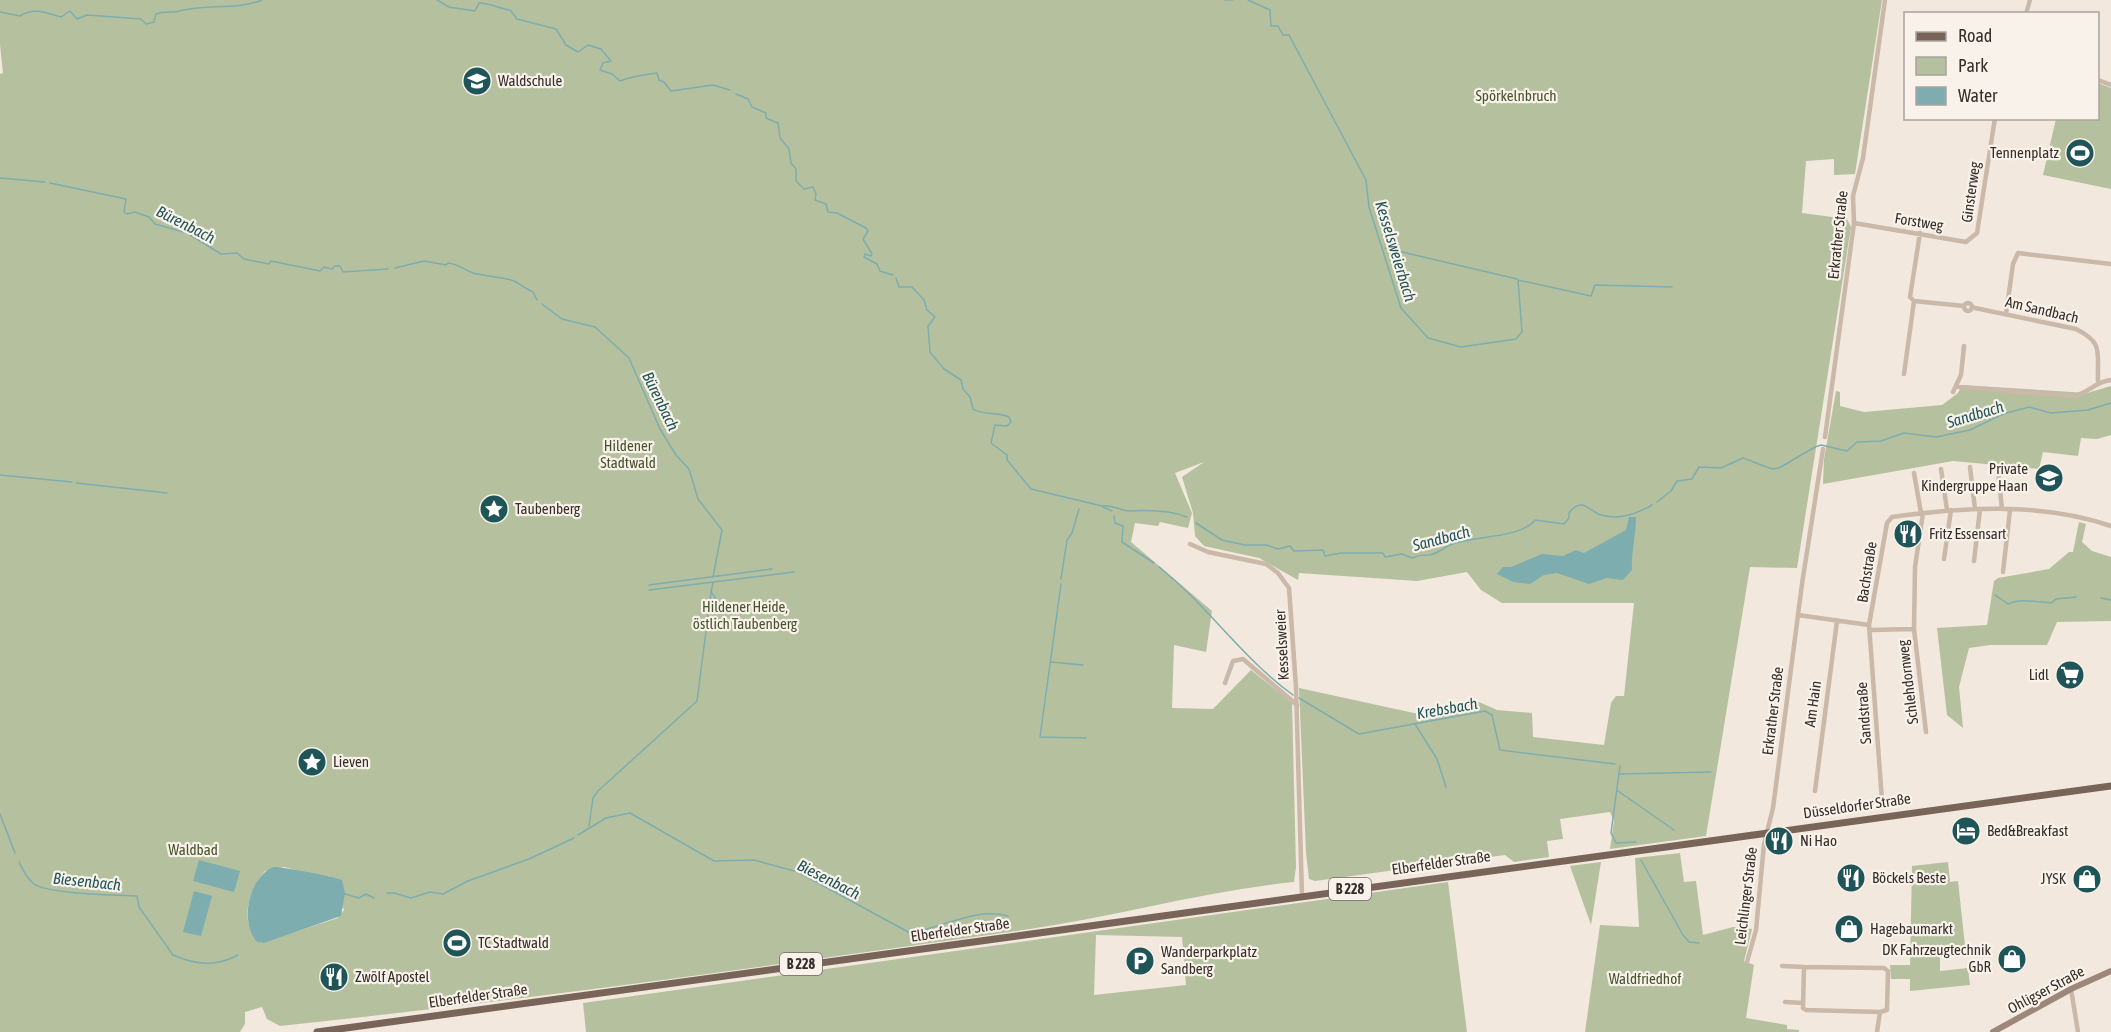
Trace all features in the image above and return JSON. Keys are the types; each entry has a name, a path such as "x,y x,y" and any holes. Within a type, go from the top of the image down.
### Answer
{"main road":[{"name":"Düsseldorfer Straße","path":"1606,854 2111,786"},
{"name":"Elberfelder Straße","path":"317,1032 1606,854"},
{"name":"Ohligser Straße","path":"1993,1032 2071,989 2111,971"}],"street":[{"name":"Erkrather Straße","path":"1825,437 1854,223 1853,196 1863,158 1885,0"},
{"name":"Ginsterweg","path":"1977,233 1995,120"},
{"name":"Forstweg","path":"1854,223 1966,242 1977,233"},
{"path":"1920,233 1910,297 1914,301 1964,306"},
{"path":"2006,314 2013,264 2018,253 2111,264"},
{"path":"1904,374 1914,301"},
{"name":"Am Sandbach","path":"1975,308 2076,329 2095,339 2098,381"},
{"path":"1953,392 1958,387 1964,346"},
{"path":"1958,387 2074,396 2083,394 2098,381 2111,380"},
{"name":"Erkrather Straße","path":"1767,832 1773,808 1798,615 1823,449"},
{"path":"1970,467 1977,509 1974,561"},
{"path":"1941,469 1949,510 1944,559"},
{"path":"1998,470 2002,509"},
{"path":"1914,473 1922,513"},
{"name":"Bachstraße","path":"1798,615 1870,628 1887,523 1892,517 1949,510 2002,509 2089,519 2111,526"},
{"path":"2003,572 2010,510"},
{"name":"Schlehdornweg","path":"1922,513 1914,567 1914,629 1926,732"},
{"name":"Kesselsweier","path":"1190,544 1208,552 1266,564 1284,579 1292,598 1302,896"},
{"name":"Am Hain","path":"1815,791 1837,621"},
{"name":"Schlehdornweg","path":"1870,628 1914,629"},
{"name":"Sandstraße","path":"1870,628 1882,800"},
{"name":"Kesselsweier","path":"1225,683 1233,661 1243,659 1297,705"},
{"name":"Leichlinger Straße","path":"1747,962 1757,926 1767,832"},
{"path":"1782,966 1884,968 1888,971 1887,1010 1880,1012 1806,1010 1803,1008 1804,967"},
{"path":"2071,989 2078,1032"},
{"path":"1785,1002 1803,1002"},
{"path":"1877,1032 1880,1012"}],"green space":[{"name":"Hildener Stadtwald","path":"0,0 1882,0 1855,174 1834,175 1834,159 1806,161 1802,213 1847,219 1851,227 1797,568 1750,567 1706,836 1610,849 1614,821 1610,812 1560,819 1563,839 1547,841 1549,857 1514,862 1505,855 1315,881 1309,879 1299,688 1423,715 1479,702 1497,710 1532,713 1533,737 1604,745 1611,703 1616,696 1624,696 1634,603 1502,603 1481,590 1467,572 1417,581 1299,573 1298,580 1259,558 1204,546 1195,536 1193,513 1182,477 1204,462 1175,473 1192,513 1188,528 1160,522 1158,526 1135,523 1131,542 1212,611 1206,652 1174,645 1172,708 1213,709 1251,670 1292,703 1296,867 1294,882 1228,891 1030,929 468,1005 280,1026 267,1019 262,1007 245,1012 245,1024 240,1032 0,1032 0,74 3,73 0,45","holes":["284,867 323,877 330,876 344,910 338,918 261,943 250,927 248,907 254,888 265,871"]},
{"name":"Tennenplatz","path":"2099,83 2111,88 2111,189 2043,175 2056,120 2099,120"},
{"path":"1962,385 2087,393 2111,386 2111,435 2097,439 2081,438 2078,456 2043,452 2039,469 1953,461 1823,484 1824,459 1836,391 1840,392 1840,406 1864,412 1942,405 1958,393"},
{"path":"2079,522 2086,524 2082,542 2092,551 2111,557 2111,621 2057,622 2047,645 1990,645 1969,648 1959,687 1963,728 1947,715 1937,628 1987,625 1994,581 1998,578 2049,569 2069,552 2073,552"},
{"name":"Waldfriedhof","path":"1680,853 1684,882 1696,881 1703,935 1733,927 1752,929 1744,961 1754,965 1746,1018 1787,1025 1787,1029 1799,1030 1799,1032 1585,1032 1600,925 1639,927 1635,858"},
{"path":"1601,862 1591,925 1570,866"},
{"path":"1948,862 1950,882 1958,881 1966,955 1962,955 1960,951 1940,953 1940,971 1968,968 1970,985 1910,991 1910,979 1891,979 1890,965 1910,965 1912,866"},
{"path":"1448,882 1467,1032 586,1032 583,1003","holes":["1096,935 1182,937 1186,985 1094,995"]}],"water":[{"path":"1629,517 1636,517 1632,570 1623,580 1607,578 1589,584 1557,573 1544,575 1530,584 1513,582 1497,574 1503,567 1511,567 1542,554 1563,556 1576,550 1584,553 1626,530"},
{"path":"199,860 240,871 234,892 193,881"},
{"path":"273,867 342,880 345,893 341,916 264,943 257,942 249,923 249,901 258,880"},
{"path":"194,891 212,896 201,936 183,932"}],"waterway":[{"name":"Sandbach","path":"0,12 20,16 25,13 40,12 61,17 70,11 77,19 87,15 141,19 146,24 154,22 156,14 159,13 200,7 241,5 262,0"},
{"name":"Sandbach","path":"437,0 449,7 475,11 479,3 486,4 510,10 517,19 556,29 566,45 578,52 588,45 601,49 611,61 603,63 600,70 612,74 620,81 657,73 659,80 664,82 671,91 713,85 730,90"},
{"name":"Kesselsweierbach","path":"1225,0 1233,0"},
{"name":"Kesselsweierbach","path":"1248,0 1270,10 1271,26 1278,26 1283,35 1289,35 1366,180 1369,207 1401,308 1428,338 1461,347 1516,339 1522,332 1518,280 1591,296 1595,285 1672,287"},
{"name":"Sandbach","path":"736,94 748,99 752,107 766,113 766,118 778,123 780,138 789,149 791,163 796,169 796,181 804,189 813,187 816,194 815,200 826,204 828,212 837,213 866,228 868,231 863,239 872,254 871,256 865,254 864,257 877,264 880,271 893,275"},
{"name":"Bürenbach","path":"0,178 45,182"},
{"name":"Bürenbach","path":"50,183 126,199 124,212 127,214 135,212 149,217 155,224 187,233 221,254 237,253 244,259 269,264 271,261 320,271 324,267 332,269 335,266 340,266 343,272 388,269"},
{"path":"1385,248 1517,279"},
{"name":"Bürenbach","path":"395,268 424,261 446,265 448,263 473,273 514,281 533,292 537,300"},
{"name":"Sandbach","path":"896,278 899,287 912,287 924,300 927,310 935,317 928,326 930,352 944,369 961,380 963,389 970,397 973,409 1009,417 1011,422 1007,426 995,425 991,443 1007,455 1007,460 1031,489 1126,511 1159,511 1187,517"},
{"name":"Bürenbach","path":"542,304 562,319 595,327 629,358 660,429 676,455 689,469 698,499 722,530 713,577"},
{"name":"Sandbach","path":"1657,502 1671,491 1677,481 1692,479 1699,467 1721,468 1743,458 1772,469 1779,468 1821,445 1847,451 1857,442 1881,441 1904,433 1936,437 1970,430 2003,414 2029,407 2051,413 2088,410 2111,403"},
{"path":"0,475 72,482"},
{"path":"76,483 167,493"},
{"name":"Sandbach","path":"1196,523 1222,540 1245,545 1266,545 1278,549 1290,546 1294,551 1323,550 1325,556 1341,553 1383,553 1385,557 1402,554 1412,558 1432,554 1455,543 1520,530 1535,520 1564,524 1569,518 1569,513 1579,505 1598,514 1612,517 1639,512 1652,505"},
{"name":"Krebsbach","path":"1103,507 1112,511"},
{"path":"1061,579 1067,540 1072,533 1079,509"},
{"name":"Krebsbach","path":"1114,516 1115,523 1123,526 1122,542 1154,563"},
{"name":"Krebsbach","path":"1159,567 1177,582 1257,665 1293,695"},
{"name":"Bürenbach","path":"649,585 772,569"},
{"path":"649,590 794,572"},
{"name":"Bürenbach","path":"713,583 711,592 720,604"},
{"path":"1061,584 1040,737 1086,738"},
{"path":"589,826 593,798 598,791 697,701 711,592"},
{"path":"1995,595 2008,604 2023,601 2051,603 2056,599 2076,597"},
{"path":"2101,598 2111,600"},
{"path":"1051,662 1083,665"},
{"name":"Krebsbach","path":"1299,698 1359,734 1485,711 1492,715 1500,750 1615,764"},
{"path":"1415,724 1437,759 1446,787"},
{"name":"Krebsbach","path":"1620,766 1611,833 1616,843 1636,842"},
{"path":"1619,774 1711,772"},
{"path":"1618,791 1674,830"},
{"name":"Biesenbach","path":"578,835 606,818 630,813 714,861 754,860 798,872 910,933 971,916 983,914 1008,916"},
{"name":"Biesenbach","path":"0,814 15,853"},
{"name":"Biesenbach","path":"387,893 411,898 430,892 443,894 468,881 529,859 574,838"},
{"name":"Krebsbach","path":"1641,860 1683,935 1689,942 1699,943"},
{"name":"Biesenbach","path":"19,862 29,879 42,887 83,893 137,896 139,907 173,955 198,963 214,963 238,955"},
{"name":"Biesenbach","path":"345,894 359,898 366,894 374,898"}],"place":[{"name":"Waldschule","path":"477,81"},
{"name":"Tennenplatz","path":"2080,153"},
{"name":"Private Kindergruppe Haan","path":"2049,478"},
{"name":"Taubenberg","path":"494,509"},
{"name":"Fritz Essensart","path":"1908,534"},
{"name":"Lidl","path":"2070,675"},
{"name":"Lieven","path":"312,762"},
{"name":"Bed&Breakfast","path":"1966,831"},
{"name":"Ni Hao","path":"1779,841"},
{"name":"Böckels Beste","path":"1851,878"},
{"name":"JYSK","path":"2087,879"},
{"name":"Hagebaumarkt","path":"1849,929"},
{"name":"TC Stadtwald","path":"457,943"},
{"name":"DK Fahrzeugtechnik GbR","path":"2012,959"},
{"name":"Wanderparkplatz Sandberg","path":"1140,961"},
{"name":"Zwölf Apostel","path":"334,977"}],"park label":[{"name":"Spörkelnbruch","path":"1516,96"},
{"name":"Hildener Heide, östlich Taubenberg","path":"745,616"},
{"name":"Waldbad","path":"193,850"}]}
